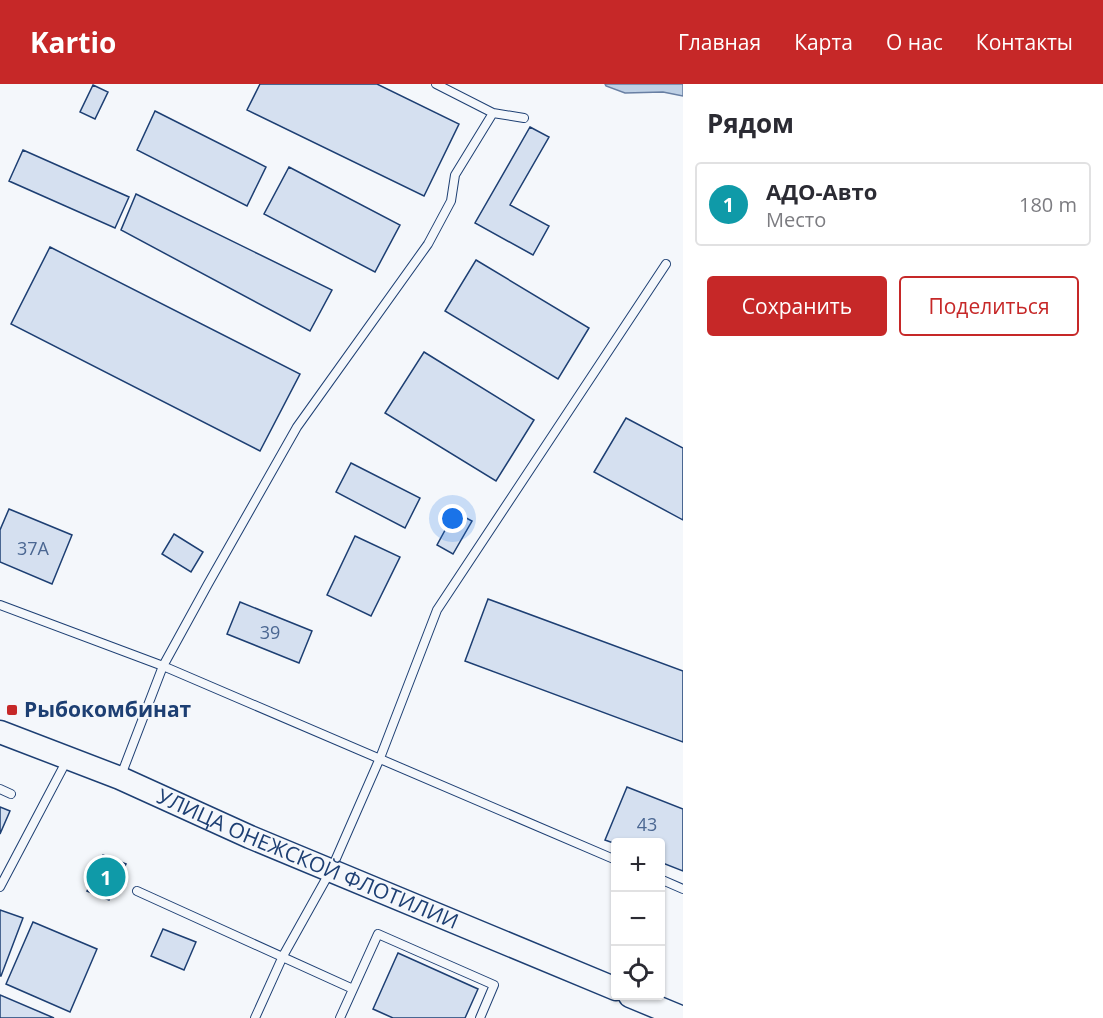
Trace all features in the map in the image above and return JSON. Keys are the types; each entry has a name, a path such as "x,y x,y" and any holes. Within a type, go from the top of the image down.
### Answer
{"main road":[{"name":"УЛИЦА ОНЕЖСКОЙ ФЛОТИЛИИ","path":"0,732 120,778 250,837 611,987"},
{"path":"640,1000 683,1018"}],"lane":[{"path":"436,84 494,113 524,118"},
{"path":"120,778 164,666 297,427 428,244 451,201 455,175 494,113"},
{"path":"255,1018 283,956 331,870 380,758 438,610 666,264"},
{"path":"0,604 164,666 611,858"},
{"path":"0,887 68,757"},
{"path":"0,789 11,794"},
{"path":"665,881 683,889"},
{"path":"137,891 353,989"},
{"path":"340,1018 378,934 494,985 480,1018"}],"water":[{"path":"605,84 683,84 683,96 663,92 625,93"}],"building":[{"path":"260,84 377,84 459,124 424,196 247,110"},
{"path":"93,85 108,92 95,119 80,112"},
{"path":"155,111 266,167 247,206 137,150"},
{"path":"530,127 549,137 510,205 549,226 533,255 475,223"},
{"path":"23,150 129,197 115,228 9,181"},
{"path":"289,167 400,225 375,272 264,214"},
{"path":"136,194 332,290 310,331 121,230"},
{"path":"50,247 300,374 260,451 11,324"},
{"path":"476,260 589,328 558,379 445,311"},
{"path":"424,352 534,420 496,481 385,413"},
{"path":"626,418 683,448 683,520 594,472"},
{"path":"351,463 420,498 405,528 336,492"},
{"path":"9,509 72,535 52,584 0,562 0,530"},
{"path":"455,512 472,521 453,554 437,545"},
{"path":"174,534 203,552 191,572 162,554"},
{"path":"355,536 400,557 371,616 327,595"},
{"path":"488,599 683,671 683,742 465,661"},
{"path":"240,602 312,631 299,663 227,634"},
{"path":"627,787 683,809 683,871 665,864 665,838 611,838 611,842 605,840"},
{"path":"0,807 10,811 0,834"},
{"path":"103,855 126,864 109,900 87,891"},
{"path":"0,910 23,918 1,976 0,976"},
{"path":"33,922 97,949 70,1012 6,984"},
{"path":"163,929 196,942 184,970 151,956"},
{"path":"398,953 478,989 465,1018 393,1018 373,1009"},
{"path":"0,995 54,1018 0,1018"}],"place":[{"name":"Рыбокомбинат","path":"12,710"},
{"name":"АДО-Авто","path":"106,877"}]}
